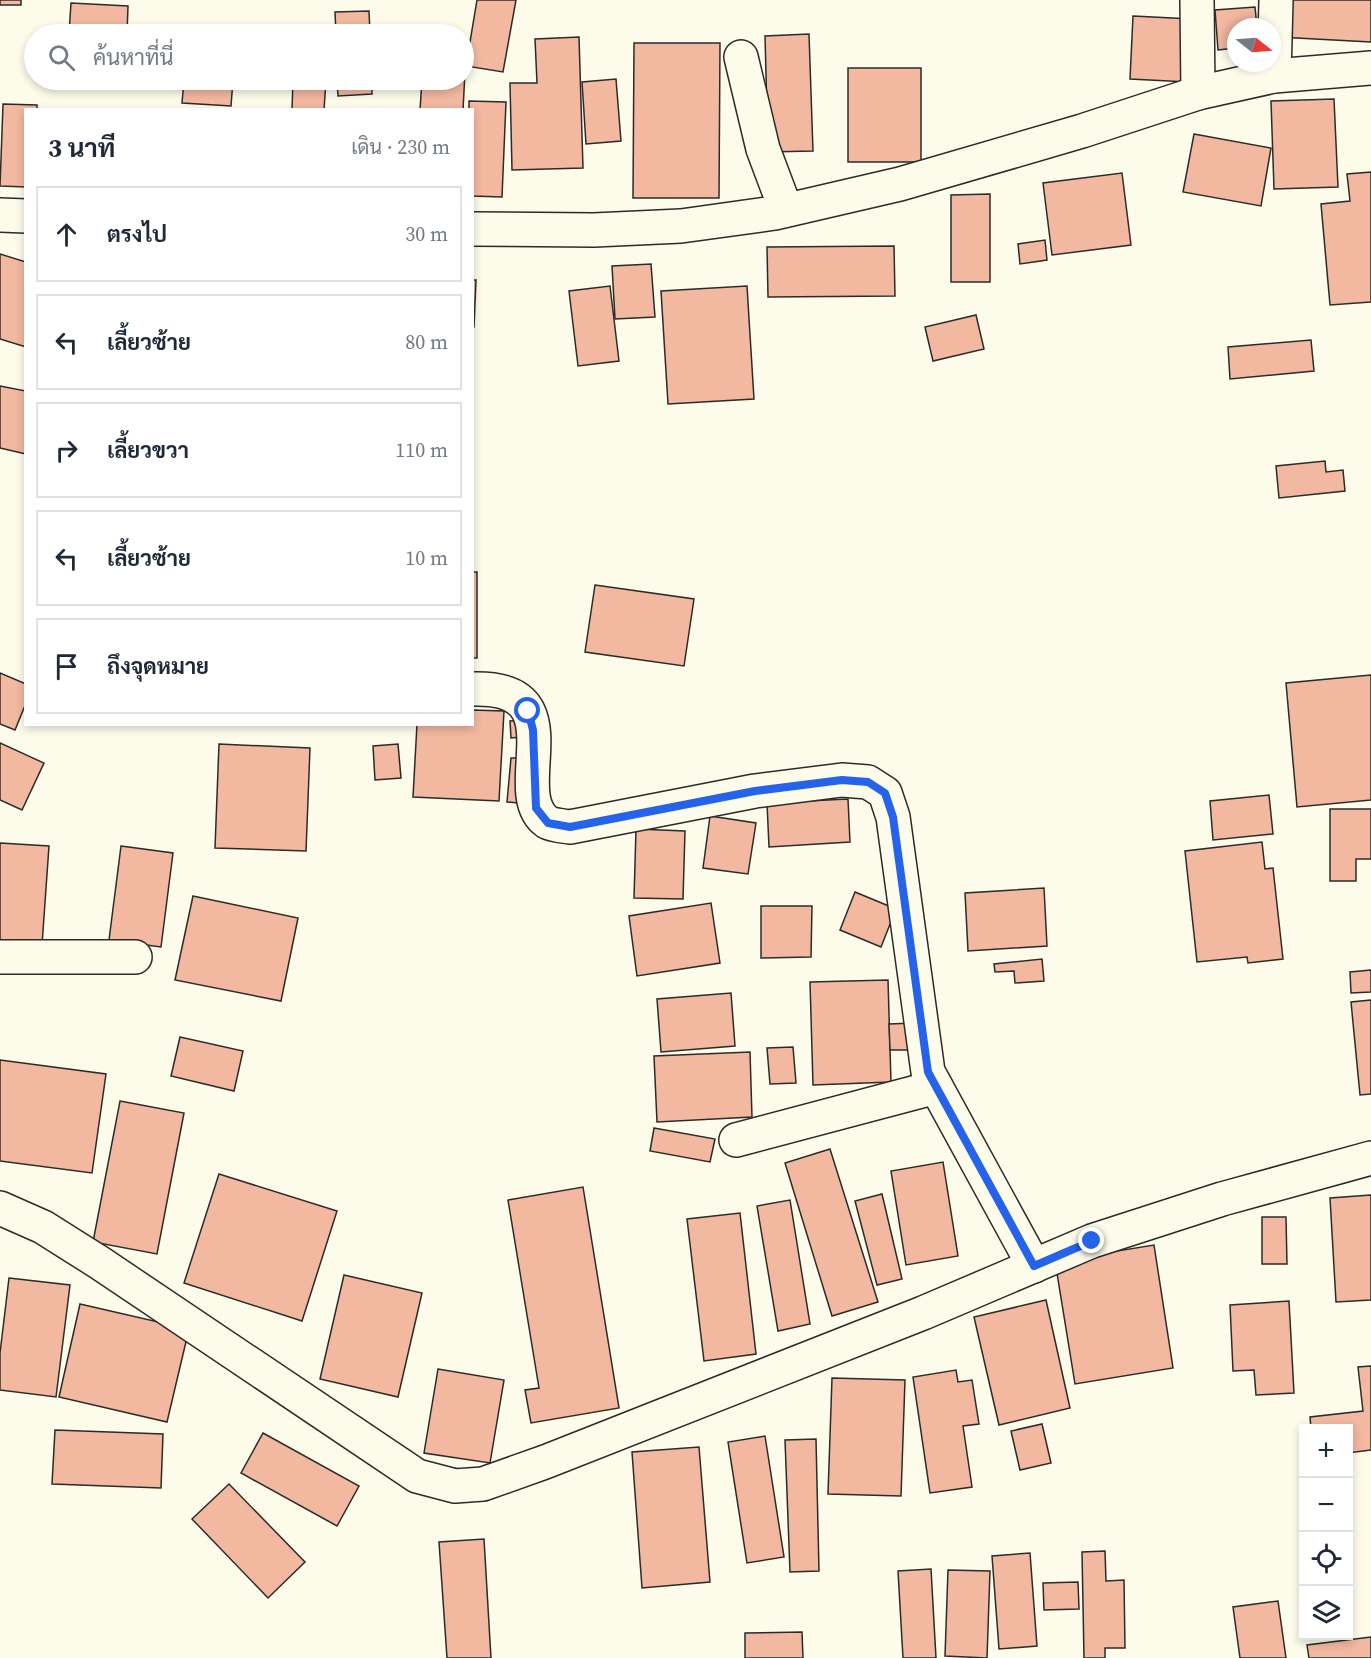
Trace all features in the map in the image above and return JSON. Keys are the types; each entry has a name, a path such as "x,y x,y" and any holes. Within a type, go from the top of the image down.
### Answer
{"street":[{"path":"1197,0 1198,93"},
{"path":"1274,76 1276,0"},
{"path":"741,57 763,149 786,210"},
{"path":"474,229 594,230 681,226 786,210 900,184 1082,131 1198,93 1274,76 1371,68"},
{"path":"0,215 24,216"},
{"path":"474,689 493,688 515,694 528,711 533,730 536,808 548,823 570,827 755,791 842,780 868,782 885,793 893,817 928,1072 1034,1266"},
{"path":"0,957 135,957"},
{"path":"736,1140 936,1087"},
{"path":"0,1208 43,1227 100,1263 417,1476 455,1486 483,1484 545,1462 923,1313 1092,1241 1222,1199 1371,1158"}],"building":[{"path":"0,0 21,0 21,5 0,5"},
{"path":"477,0 516,0 503,72 474,67 473,24"},
{"path":"1280,0 1371,0 1371,42 1281,37 1281,18 1279,18"},
{"path":"71,3 128,6 127,24 70,24"},
{"path":"1255,7 1256,18 1227,18 1227,49 1218,50 1215,10"},
{"path":"369,11 370,24 336,24 335,12"},
{"path":"1133,16 1192,19 1188,82 1130,79"},
{"path":"809,34 813,151 768,152 765,36"},
{"path":"579,37 583,168 512,170 510,83 537,83 535,39"},
{"path":"634,43 720,43 719,198 633,198"},
{"path":"848,68 921,68 921,162 848,162"},
{"path":"616,79 621,141 586,144 582,82"},
{"path":"183,90 232,90 231,106 182,103"},
{"path":"293,90 325,90 324,108 292,108"},
{"path":"338,90 372,90 372,94 338,96"},
{"path":"421,90 464,90 463,108 420,108"},
{"path":"1334,99 1338,187 1274,189 1271,101"},
{"path":"469,101 506,102 502,197 474,196 474,108 469,108"},
{"path":"3,104 37,105 37,108 24,108 24,187 0,186"},
{"path":"1194,134 1271,148 1261,206 1183,192"},
{"path":"1371,172 1371,302 1330,305 1321,204 1350,201 1347,174"},
{"path":"1122,173 1131,245 1052,255 1043,183"},
{"path":"990,194 990,282 951,282 951,195"},
{"path":"1045,240 1047,260 1020,264 1018,244"},
{"path":"894,246 895,296 768,297 767,247"},
{"path":"0,254 24,261 24,346 0,339"},
{"path":"651,264 655,317 615,319 612,266"},
{"path":"474,280 476,280 474,327"},
{"path":"610,286 619,361 578,366 569,291"},
{"path":"747,286 754,399 668,404 661,291"},
{"path":"976,315 984,349 933,361 925,327"},
{"path":"1311,340 1314,371 1230,379 1228,347"},
{"path":"0,386 24,391 24,454 0,448"},
{"path":"1325,461 1326,472 1343,470 1345,491 1279,498 1276,466"},
{"path":"474,572 477,572 477,658 474,658"},
{"path":"595,585 694,599 684,666 585,652"},
{"path":"0,673 24,683 24,708 15,730 0,724"},
{"path":"1371,675 1371,800 1297,807 1286,683"},
{"path":"474,710 504,711 499,801 413,797 417,726 474,726"},
{"path":"520,720 521,737 511,738 510,721"},
{"path":"0,743 44,763 22,810 0,800"},
{"path":"219,744 310,748 306,851 215,848"},
{"path":"398,744 401,778 375,780 373,746"},
{"path":"511,758 522,758 518,803 507,802"},
{"path":"1269,795 1273,834 1213,840 1210,801"},
{"path":"848,799 850,842 769,847 767,803"},
{"path":"1330,809 1371,809 1371,859 1356,859 1356,881 1330,881"},
{"path":"710,816 756,823 748,874 703,868"},
{"path":"636,829 685,831 683,899 634,898"},
{"path":"1262,842 1265,869 1273,868 1283,959 1248,963 1247,957 1197,962 1185,851"},
{"path":"0,843 49,846 42,945 0,942"},
{"path":"121,846 173,853 161,947 109,940"},
{"path":"1044,888 1047,946 968,951 965,893"},
{"path":"855,892 896,909 881,947 840,930"},
{"path":"193,896 298,918 281,1001 175,980"},
{"path":"711,903 720,963 637,976 629,916"},
{"path":"761,906 812,906 811,957 761,958"},
{"path":"1042,959 1044,981 1015,983 1014,971 995,972 994,964"},
{"path":"1371,970 1371,992 1351,993 1350,972"},
{"path":"888,980 891,1082 813,1085 810,982"},
{"path":"731,993 735,1046 661,1052 657,999"},
{"path":"1371,1000 1371,1094 1360,1095 1351,1002"},
{"path":"914,1023 914,1050 890,1050 889,1024"},
{"path":"180,1037 243,1051 234,1091 171,1076"},
{"path":"793,1047 796,1083 770,1084 767,1048"},
{"path":"750,1052 752,1117 657,1122 654,1056"},
{"path":"0,1060 106,1074 92,1173 0,1161"},
{"path":"120,1101 184,1113 157,1254 93,1242"},
{"path":"654,1128 715,1139 710,1162 650,1151"},
{"path":"830,1149 878,1302 832,1316 785,1163"},
{"path":"943,1162 958,1256 906,1265 891,1171"},
{"path":"219,1174 337,1211 302,1321 184,1283"},
{"path":"583,1187 619,1408 531,1423 525,1390 539,1388 508,1200"},
{"path":"882,1194 902,1279 877,1285 855,1201"},
{"path":"1371,1195 1371,1300 1336,1302 1330,1198"},
{"path":"790,1200 810,1324 778,1331 757,1206"},
{"path":"740,1213 756,1354 704,1361 687,1219"},
{"path":"1262,1217 1286,1217 1287,1264 1262,1264"},
{"path":"1154,1245 1173,1368 1075,1384 1055,1261"},
{"path":"344,1275 422,1293 398,1397 320,1379"},
{"path":"9,1278 70,1285 56,1397 0,1390 0,1353"},
{"path":"1046,1300 1070,1408 999,1425 974,1317"},
{"path":"1289,1301 1294,1393 1256,1395 1254,1370 1233,1371 1230,1305"},
{"path":"80,1304 189,1329 167,1422 59,1397"},
{"path":"1371,1366 1371,1450 1353,1452 1353,1424 1311,1424 1310,1417 1363,1411 1358,1367"},
{"path":"438,1369 504,1380 490,1463 424,1453"},
{"path":"956,1370 958,1382 972,1380 979,1424 963,1426 972,1487 930,1493 913,1377"},
{"path":"832,1378 905,1380 901,1496 828,1494"},
{"path":"1042,1424 1051,1463 1020,1470 1011,1431"},
{"path":"55,1430 163,1434 161,1488 52,1484"},
{"path":"263,1433 359,1486 337,1526 241,1473"},
{"path":"765,1436 784,1557 747,1563 728,1442"},
{"path":"816,1439 819,1571 790,1572 785,1440"},
{"path":"699,1447 710,1582 642,1588 632,1452"},
{"path":"229,1484 305,1562 268,1598 192,1519"},
{"path":"484,1539 491,1658 447,1658 439,1542"},
{"path":"1105,1551 1106,1581 1124,1580 1125,1648 1105,1648 1105,1658 1084,1658 1082,1552"},
{"path":"1030,1553 1037,1646 999,1649 992,1556"},
{"path":"931,1569 936,1658 903,1658 898,1571"},
{"path":"948,1570 990,1571 987,1658 945,1656"},
{"path":"1078,1582 1079,1609 1044,1610 1043,1583"},
{"path":"1278,1601 1286,1658 1240,1658 1233,1607"},
{"path":"802,1632 803,1658 745,1658 745,1633"},
{"path":"1371,1637 1371,1658 1309,1658 1307,1645"}],"route":[{"path":"528,711 533,730 533,783 536,808 548,823 570,827 755,791 842,780 868,782 885,793 893,817 928,1072 1034,1266 1092,1241"}]}
